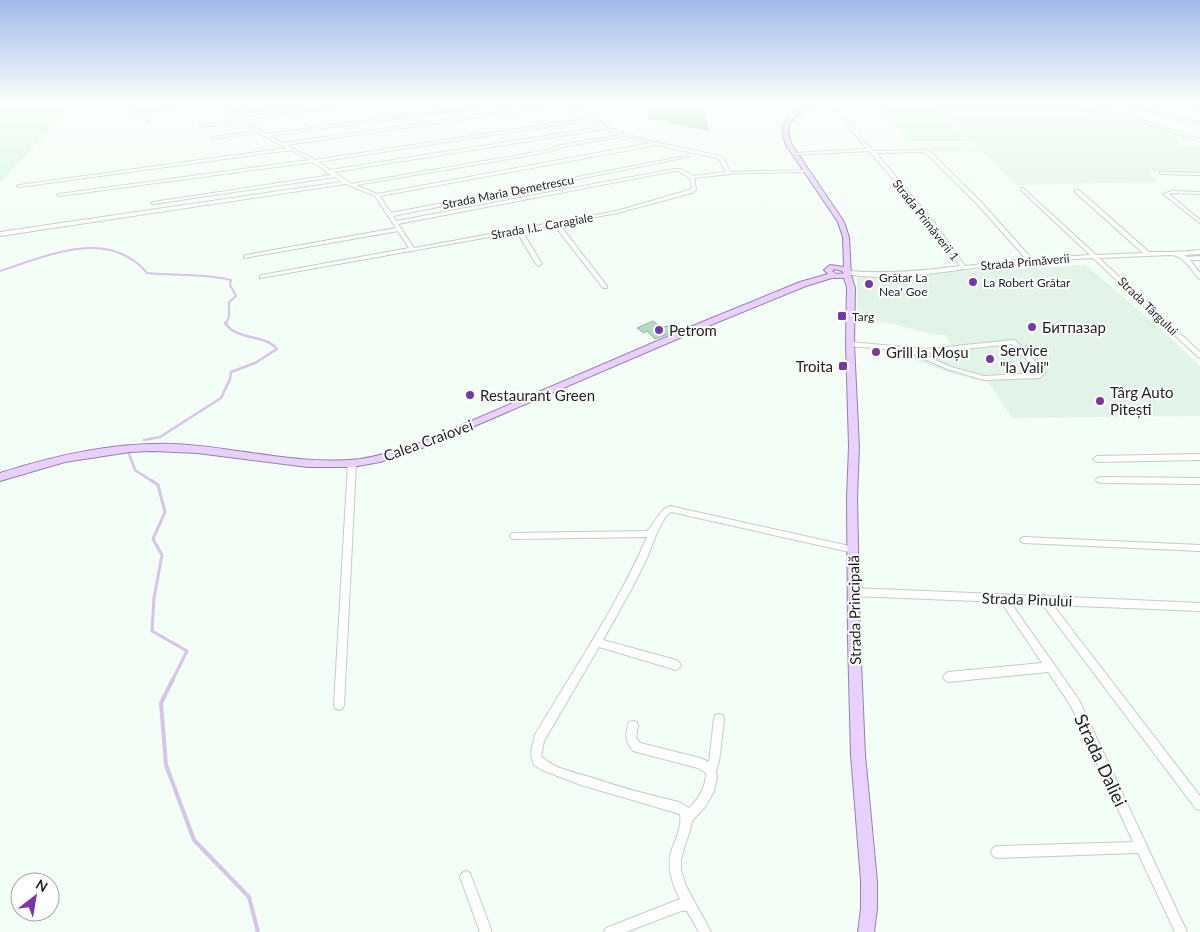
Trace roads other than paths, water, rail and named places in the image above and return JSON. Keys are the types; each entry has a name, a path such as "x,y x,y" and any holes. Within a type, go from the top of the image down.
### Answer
{"main road":[{"path":"790,146 841,222 846,236 848,274 833,272"},
{"name":"Calea Craiovei","path":"0,477 72,455 114,449 150,447 206,450 314,464 352,464 392,456 425,444 684,333 833,272 846,256"},
{"path":"833,272 851,288"},
{"name":"Strada Principală","path":"848,274 851,288 850,344 854,447 852,497 853,592 858,755 869,881 869,909 866,932"}],"street":[{"path":"287,146 349,184 377,195 641,146"},
{"path":"59,195 409,146"},
{"path":"328,172 488,146"},
{"path":"0,234 349,184 549,151 560,146"},
{"path":"667,146 718,157 722,159 728,173"},
{"name":"Strada Primăverii 1","path":"866,146 932,224 963,267"},
{"path":"19,186 292,149"},
{"path":"795,154 921,150 927,152 978,203 1030,260"},
{"name":"Strada Maria Demetrescu","path":"389,215 686,157"},
{"path":"395,223 674,170 682,171 692,177 728,173 807,171"},
{"path":"1162,173 1200,174"},
{"path":"153,203 335,176"},
{"name":"Strada I.L. Caragiale","path":"262,277 617,212 679,196 694,190 692,177"},
{"name":"Strada Târgului","path":"1023,189 1200,356"},
{"path":"1077,191 1148,254"},
{"path":"1200,193 1166,192 1165,194 1200,222"},
{"path":"377,195 412,250"},
{"path":"556,224 605,287"},
{"path":"246,257 399,229"},
{"path":"519,231 539,264"},
{"path":"1179,254 1200,252"},
{"name":"Strada Primăverii","path":"848,274 866,275 1030,260 1148,254 1179,254 1186,258 1200,258"},
{"path":"1186,258 1200,277"},
{"path":"850,344 926,351 1014,342 1042,374 1039,376 984,378 948,368 910,351"},
{"path":"1098,459 1200,457"},
{"path":"339,704 352,464"},
{"path":"1100,480 1200,480"},
{"path":"705,932 699,917 690,905 678,882 675,861 687,818 685,812 679,808 543,766 537,760 536,750 539,739 612,617 642,560 663,512 670,510 854,550"},
{"path":"514,536 650,534 654,530"},
{"path":"1024,540 1200,548"},
{"name":"Strada Pinului","path":"853,592 1200,607"},
{"name":"Strada Daliei","path":"1004,598 1075,703 1181,932"},
{"path":"1043,599 1200,805"},
{"path":"597,642 676,665"},
{"path":"948,678 1050,666"},
{"path":"687,818 697,810 704,799 712,777 711,770 714,762 719,719"},
{"path":"633,726 632,743 637,747 700,762 711,770"},
{"path":"997,852 1142,847"},
{"path":"466,877 486,932"},
{"path":"610,932 681,905 690,905"}],"waterway":[{"path":"0,271 76,249 96,248 114,251 132,259 147,273 231,280 230,285 236,296 229,302 229,316 226,324"},
{"path":"144,440 160,437 221,398 230,379 231,372 255,363 277,349 266,341 236,333 226,324"},
{"path":"128,451 135,470 153,482"},
{"path":"151,480 158,485 165,512 153,539 162,555 154,598 152,631 187,651 161,703 166,765 194,840 249,897 258,932"}],"place":[{"name":"La Robert Grătar","path":"973,282"},
{"name":"Grătar La Nea' Goe","path":"869,284"},
{"name":"Targ","path":"842,316"},
{"name":"Битпазар","path":"1032,327"},
{"name":"Petrom","path":"659,330"},
{"name":"Grill la Moșu","path":"876,352"},
{"name":"Service \"la Vali\"","path":"990,359"},
{"name":"Troita","path":"843,366"},
{"name":"Restaurant Green","path":"470,395"},
{"name":"Târg Auto Pitești","path":"1100,401"}]}
